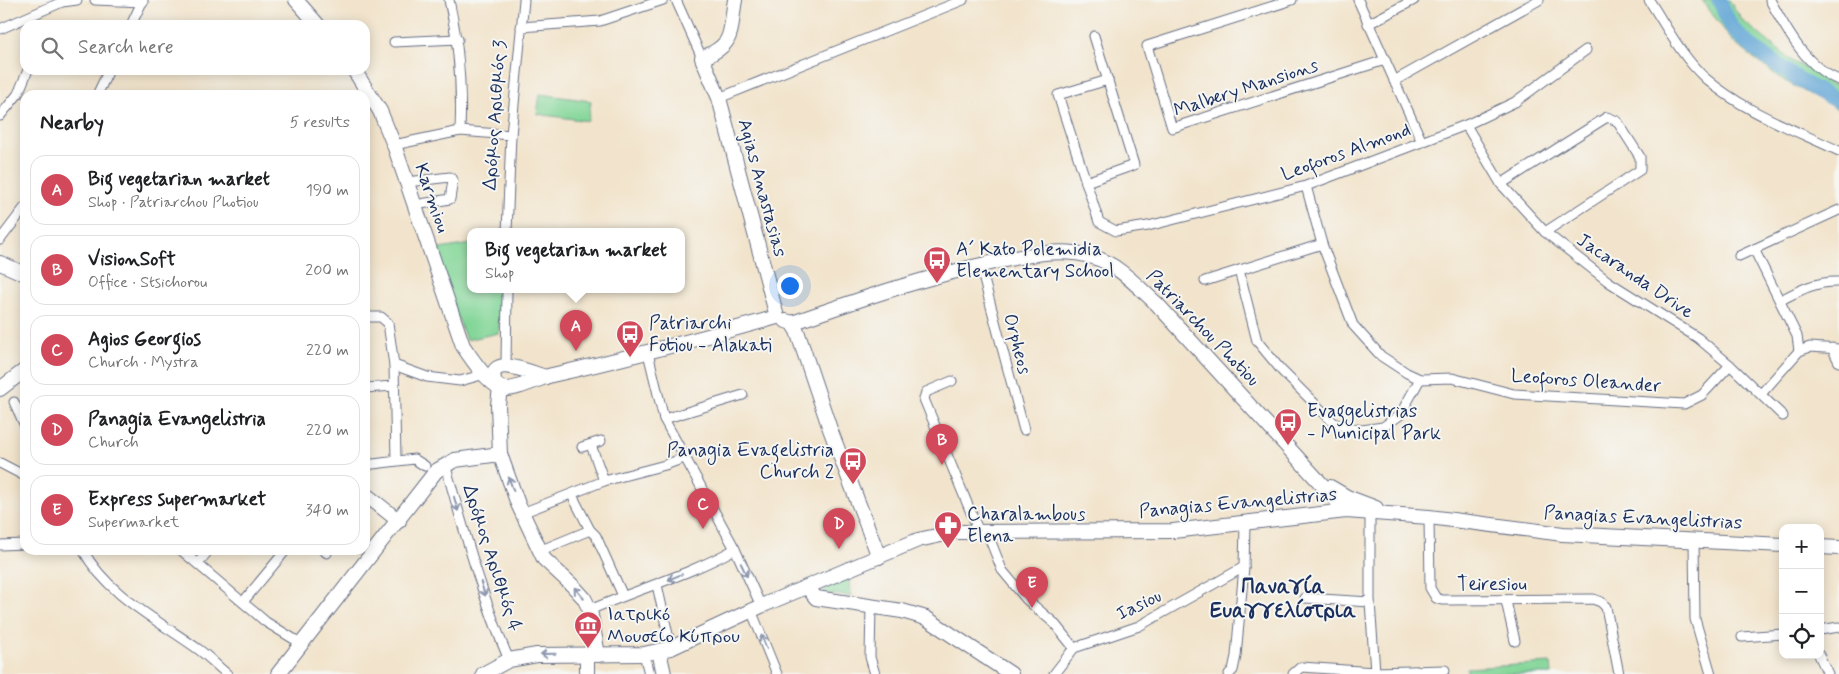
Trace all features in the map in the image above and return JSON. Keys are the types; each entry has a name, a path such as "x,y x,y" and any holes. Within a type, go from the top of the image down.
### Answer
{"street":[{"path":"29,20 62,2 77,0"},
{"path":"95,0 143,1 134,20"},
{"path":"296,0 314,20"},
{"path":"449,0 458,39 461,99 460,131"},
{"name":"Δρόμος Αριθμός 3","path":"507,228 511,135 524,0"},
{"path":"521,27 600,21 663,0"},
{"path":"676,0 702,58 720,51 725,45 728,38 734,0"},
{"path":"719,98 963,0"},
{"name":"Malbery Mansions","path":"1292,0 1148,46 1172,128 1385,60"},
{"path":"1358,0 1422,142"},
{"path":"1368,24 1414,0"},
{"path":"1394,81 1539,0"},
{"path":"1649,0 1693,64 1712,83 1758,115 1839,151"},
{"path":"1770,0 1782,22 1810,60 1839,80"},
{"path":"0,29 20,24"},
{"path":"1094,36 1108,80 1134,165 1086,182 1058,95 1108,80"},
{"path":"394,42 458,39"},
{"name":"Leoforos Almond","path":"1086,182 1099,222 1116,231 1148,226 1306,186 1466,125 1515,102 1586,50"},
{"name":"Agias Anastasias","path":"702,58 719,98 777,317"},
{"path":"0,116 18,94 26,75"},
{"path":"99,90 106,75"},
{"name":"Karmiou","path":"357,75 367,90"},
{"name":"Karmiou","path":"370,95 380,111 394,145 464,346 497,374"},
{"path":"1501,184 1607,117 1617,121 1640,157 1640,170 1546,232"},
{"name":"Jacaranda Drive","path":"1466,125 1501,184 1546,232 1609,282 1698,338 1730,365 1783,416"},
{"path":"394,145 460,131 511,135"},
{"path":"407,182 450,177 453,180 450,199 415,205"},
{"path":"1239,270 1257,341 1281,370 1336,424 1362,430 1383,427 1400,415 1420,379 1381,356 1353,325 1322,244 1306,186"},
{"path":"1739,256 1839,210"},
{"path":"0,240 20,214"},
{"path":"1205,281 1322,244"},
{"path":"1754,250 1798,336 1800,351"},
{"name":"Patriarchou Photiou","path":"792,323 919,281 980,265 1038,253 1066,252 1094,257 1123,273 1157,304 1346,511"},
{"path":"0,263 20,272"},
{"name":"Orpheos","path":"980,265 1024,430"},
{"path":"1781,300 1813,284 1826,281 1839,282"},
{"path":"507,293 497,374 500,454 522,513 539,551 544,559 584,598 590,610 592,654 587,674"},
{"path":"370,317 381,317 388,323 394,366 396,460"},
{"path":"497,374 518,378 514,386 648,353 777,317 792,323 797,331 830,429 879,558"},
{"path":"1761,394 1800,351 1810,346 1835,348 1839,362"},
{"path":"648,353 664,419 734,549 756,608 777,674"},
{"name":"Leoforos Oleander","path":"1420,379 1452,378 1514,394 1684,404 1702,395 1730,365"},
{"path":"394,366 427,377 460,381 497,374 546,377"},
{"path":"0,389 20,374"},
{"path":"952,381 926,392 924,399 983,532 1002,570 1026,598 1054,623 1074,648 1054,674"},
{"path":"370,388 394,386"},
{"path":"664,419 743,395"},
{"path":"14,402 20,415"},
{"path":"601,442 587,446 604,481"},
{"path":"278,674 399,521 436,471 445,464 455,460 500,454"},
{"path":"522,513 604,481 666,465 684,458"},
{"path":"370,464 414,459 425,466"},
{"path":"0,463 20,473"},
{"name":"Δρόμος Αριθμός 4","path":"445,464 497,633 509,660"},
{"path":"1322,483 1373,511 1370,602 1375,672"},
{"path":"1314,515 1323,500 1322,483"},
{"path":"572,495 590,530 596,536 623,596"},
{"path":"370,498 399,521"},
{"name":"Panagias Evangelistrias","path":"483,674 509,660 537,654 644,654 665,650 756,608 808,588 918,540 955,532 1173,531 1245,524 1346,511 1353,508 1563,534 1779,545"},
{"name":"Teiresiou","path":"1429,517 1430,588 1436,598 1442,600 1506,602 1593,600 1601,602 1606,606 1619,674"},
{"path":"1231,672 1244,567 1245,524"},
{"path":"539,551 590,530"},
{"path":"1694,540 1695,619 1711,674"},
{"path":"0,545 20,544"},
{"path":"1824,547 1839,548"},
{"path":"590,610 623,596 657,585 716,560 734,549"},
{"path":"86,555 91,564 113,588 176,635 199,649 227,674"},
{"path":"188,555 266,622 302,644"},
{"path":"198,563 204,555"},
{"path":"243,602 282,555"},
{"name":"Iasiou","path":"1074,648 1139,626 1244,567"},
{"path":"657,585 665,650 663,674"},
{"path":"808,588 816,598 871,606 926,618 941,626 1011,674"},
{"path":"1305,598 1370,602"},
{"path":"1506,602 1515,641"},
{"path":"871,606 870,657 875,674"},
{"path":"1824,630 1839,628"},
{"path":"1742,637 1779,634"},
{"path":"644,654 649,674"},
{"path":"1821,659 1828,674"},
{"path":"1293,674 1301,667 1375,672 1444,670"}],"green space":[{"path":"1702,0 1729,0 1742,20 1792,61 1816,73 1830,84 1839,86 1839,110 1781,79 1733,42"},
{"path":"540,94 591,101 588,121 537,114"},
{"path":"467,245 467,293 500,293 499,333 466,340 433,250"},
{"path":"848,576 851,596 825,594 824,587"},
{"path":"1551,663 1552,674 1467,674 1467,668"}],"waterway":[{"path":"1719,0 1730,24 1743,39 1800,80 1839,101"}],"place":[{"name":"A´ Kato Polemidia Elementary School","path":"937,284"},
{"name":"Big vegetarian market","path":"576,351"},
{"name":"Patriarchi Fotiou - Alakati","path":"630,358"},
{"name":"Evaggelistrias - Municipal Park","path":"1288,446"},
{"name":"VisionSoft","path":"942,465"},
{"name":"Panagia Evagelistria Church 2","path":"853,485"},
{"name":"Agios Georgios","path":"703,529"},
{"name":"Panagia Evangelistria","path":"839,549"},
{"name":"Charalambous Elena","path":"948,549"},
{"name":"Express supermarket","path":"1032,608"},
{"name":"Ιατρικό Μουσείο Κύπρου","path":"588,649"}],"district":[{"name":"Παναγία Ευαγγελίστρια","path":"1283,599"}]}
